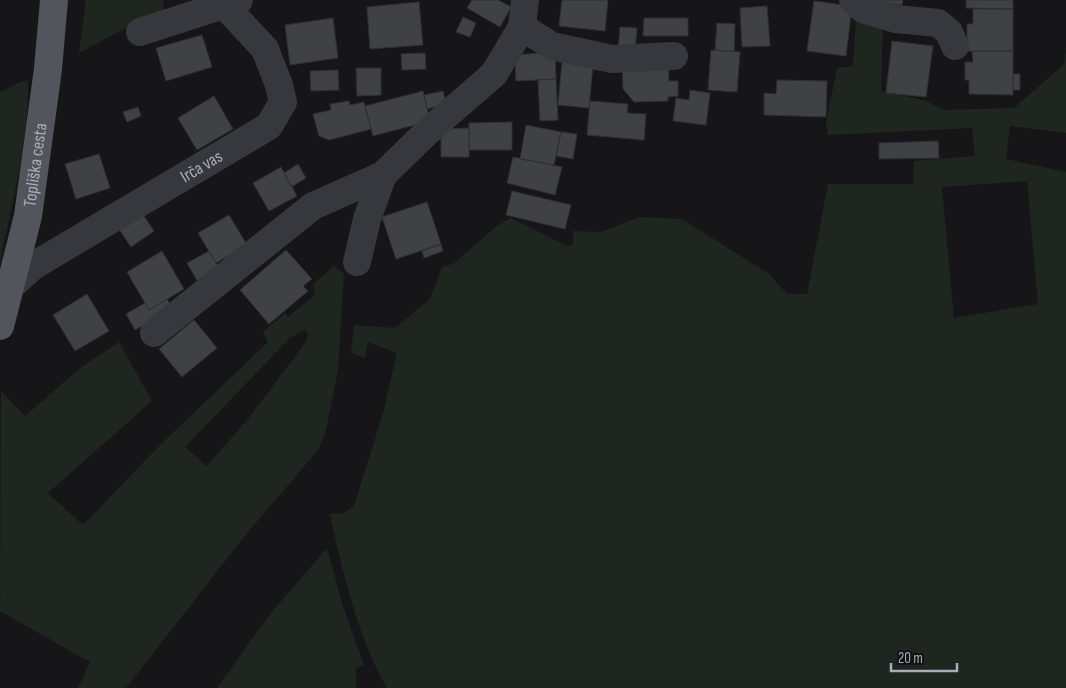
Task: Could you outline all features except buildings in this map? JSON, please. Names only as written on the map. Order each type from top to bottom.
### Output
[{"type":"main road","name":"Topliška cesta","points":[[0,326],[12,285],[28,216],[48,69],[54,0]]},
{"type":"street","points":[[154,333],[313,206],[383,175],[426,133],[494,74],[522,27],[526,0]]},
{"type":"street","points":[[853,0],[863,10],[896,19],[938,24],[949,32],[954,46]]},
{"type":"street","name":"Irča vas","points":[[12,285],[33,266],[269,126],[282,102],[279,85],[265,49],[232,2],[140,32]]},
{"type":"street","points":[[522,27],[552,46],[612,59],[674,56]]},
{"type":"street","points":[[357,262],[367,219],[383,175]]},
{"type":"shaded area","points":[[86,0],[163,0],[164,13],[118,32],[79,53]]},
{"type":"shaded area","points":[[856,18],[883,24],[881,91],[924,100],[944,110],[1014,108],[1064,64],[1066,49],[1066,133],[1010,126],[1006,159],[1066,172],[1066,688],[387,688],[368,649],[352,604],[330,514],[343,513],[354,506],[383,413],[397,353],[368,342],[365,358],[351,353],[354,325],[395,328],[430,299],[442,267],[453,264],[497,226],[511,218],[567,246],[573,244],[573,231],[601,232],[640,217],[682,219],[769,274],[787,294],[807,294],[828,184],[913,184],[914,161],[975,156],[972,128],[828,135],[826,123],[837,68],[853,66]],"holes":[[[1027,181],[1038,304],[954,318],[942,187]]]},
{"type":"shaded area","points":[[28,81],[28,104],[23,150],[0,262],[0,92],[20,82]]},
{"type":"shaded area","points":[[334,266],[344,274],[338,370],[326,430],[319,449],[243,538],[126,688],[78,688],[90,662],[0,611],[1,391],[25,416],[80,368],[119,342],[152,401],[48,493],[83,525],[162,443],[268,342],[263,332],[285,313],[288,317],[315,295],[313,284]],"holes":[[[305,330],[308,335],[305,343],[248,419],[207,466],[185,447],[290,338]]]},
{"type":"shaded area","points":[[327,548],[342,603],[364,666],[356,668],[356,688],[217,688],[270,614]]}]
